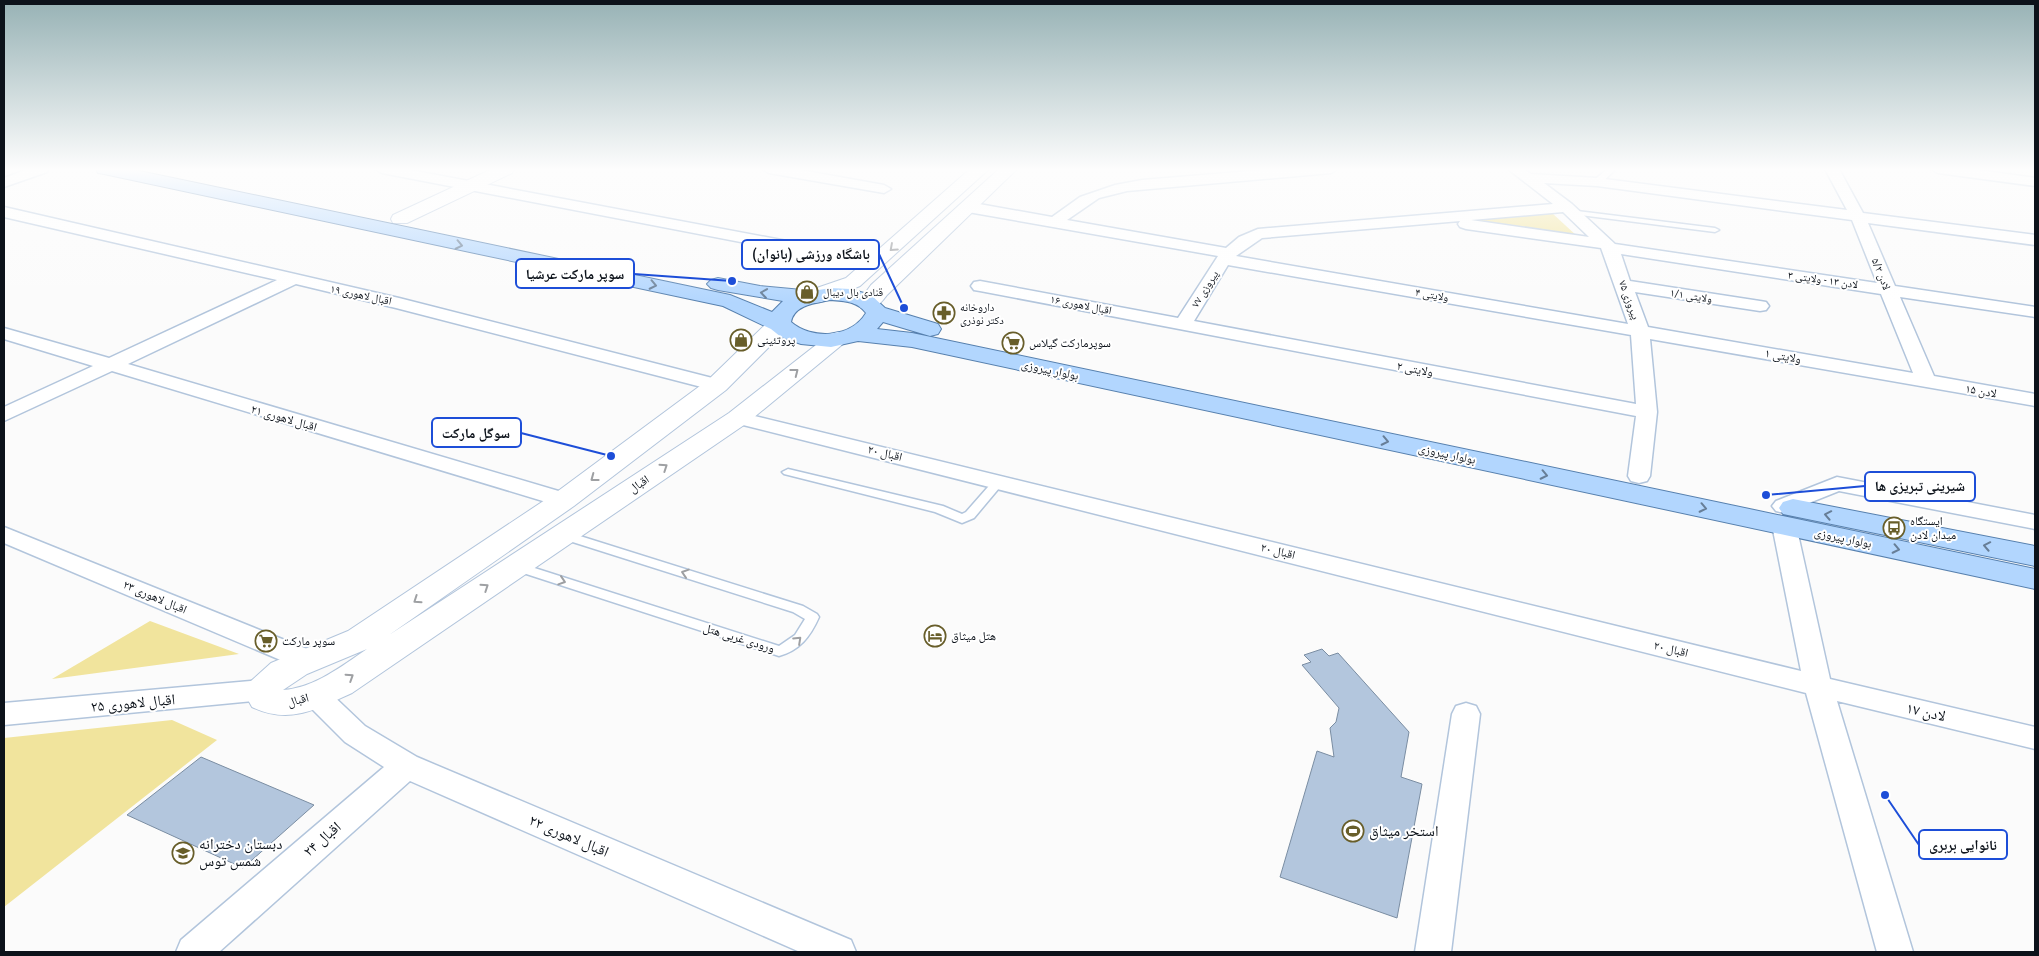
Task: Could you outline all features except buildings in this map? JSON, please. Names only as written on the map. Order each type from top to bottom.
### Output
[{"type":"main road","points":[[316,214],[730,301],[779,324],[779,317],[784,310],[793,303],[812,297]]},
{"type":"main road","points":[[374,214],[760,292],[812,297]]},
{"type":"main road","name":"بولوار پیروزی","points":[[812,297],[846,295],[873,308],[968,338],[1639,476],[1784,516],[2035,579]]},
{"type":"main road","points":[[848,336],[874,322],[873,308]]},
{"type":"main road","name":"بولوار پیروزی","points":[[779,324],[785,332],[798,338],[817,340],[848,336],[912,340],[1784,516],[2035,556]]},
{"type":"street","name":"اقبال لاهوری ۱۹","points":[[11,214],[291,280],[399,303],[717,385]]},
{"type":"street","points":[[400,219],[411,214]]},
{"type":"street","points":[[616,214],[808,250]]},
{"type":"street","points":[[812,297],[853,282],[930,214]]},
{"type":"street","points":[[873,308],[879,290],[961,214]]},
{"type":"street","name":"ولایتی ۴","points":[[1004,214],[1640,331]]},
{"type":"street","points":[[1054,223],[1064,214]]},
{"type":"street","points":[[1226,256],[1243,240],[1258,234],[1425,218],[1495,214]]},
{"type":"street","name":"پیروزی ۷۵","points":[[1574,214],[1608,246],[1640,331],[1648,412],[1639,476]]},
{"type":"street","points":[[1833,214],[2035,240]]},
{"type":"street","name":"لادن ۵/۲","points":[[1856,214],[1926,381]]},
{"type":"street","name":"لادن ۱۳ - ولایتی ۳","points":[[1425,218],[2035,312]]},
{"type":"street","name":"پیروزی ۷۷","points":[[1183,325],[1226,256]]},
{"type":"street","points":[[4,415],[291,280]]},
{"type":"street","name":"ولایتی ۱/۱","points":[[1623,285],[1760,306]]},
{"type":"street","name":"اقبال لاهوری ۱۶","points":[[980,286],[1183,325]]},
{"type":"street","points":[[263,690],[281,673],[307,660],[344,647],[360,639],[564,500],[717,385],[779,324]]},
{"type":"street","name":"ولایتی ۲","points":[[1183,325],[1648,412]]},
{"type":"street","name":"ولایتی ۱","points":[[1640,331],[1926,381]]},
{"type":"street","name":"اقبال لاهوری ۲۱","points":[[4,333],[109,366],[564,500]]},
{"type":"street","name":"اقبال","points":[[263,690],[264,698],[278,704],[291,703],[340,684],[738,418],[848,336]]},
{"type":"street","name":"لادن ۱۵","points":[[1926,381],[2035,400]]},
{"type":"street","name":"اقبال ۲۰","points":[[738,418],[999,481],[1818,686]]},
{"type":"street","points":[[1895,952],[1818,686],[1784,516],[1837,484],[2035,522]]},
{"type":"street","name":"اقبال لاهوری ۲۳","points":[[4,534],[307,660]]},
{"type":"street","name":"لادن ۱۷","points":[[1818,686],[2035,738]]},
{"type":"street","name":"اقبال لاهوری ۲۵","points":[[4,714],[263,690]]},
{"type":"street","name":"اقبال لاهوری ۲۲","points":[[314,695],[355,734],[406,766],[838,952]]},
{"type":"street","points":[[1434,952],[1466,714]]},
{"type":"street","name":"اقبال ۲۴","points":[[194,952],[406,766]]},
{"type":"lane","points":[[1601,214],[1714,230]]},
{"type":"lane","points":[[788,472],[939,509],[962,519],[970,515],[999,481]]},
{"type":"lane","name":"ورودی غربی هتل","points":[[516,566],[779,651],[791,647],[806,634],[812,617],[798,609],[563,535]]},
{"type":"shaded area","points":[[1553,214],[1578,237],[1461,220]]},
{"type":"shaded area","points":[[150,621],[239,654],[52,679]]},
{"type":"shaded area","points":[[172,720],[217,740],[4,907],[4,738]]},
{"type":"place","name":"سوپر مارکت عرشیا","points":[[732,281]]},
{"type":"place","name":"قنادی بال دیبال","points":[[807,292]]},
{"type":"place","name":"باشگاه ورزشی (بانوان)","points":[[904,308]]},
{"type":"place","name":"داروخانه دکتر نوذری","points":[[944,313]]},
{"type":"place","name":"پروتئینی","points":[[741,340]]},
{"type":"place","name":"سوپرمارکت گیلاس","points":[[1013,343]]},
{"type":"place","name":"سوگل مارکت","points":[[611,456]]},
{"type":"place","name":"شیرینی تبریزی ها","points":[[1766,495]]},
{"type":"place","name":"ایستگاه میدان لادن","points":[[1894,528]]},
{"type":"place","name":"هتل میثاق","points":[[935,636]]},
{"type":"place","name":"سوپر مارکت","points":[[266,641]]},
{"type":"place","name":"نانوایی بربری","points":[[1885,795]]},
{"type":"place","name":"استخر میثاق","points":[[1353,831]]},
{"type":"place","name":"دبستان دخترانه شمس توس","points":[[183,853]]}]
